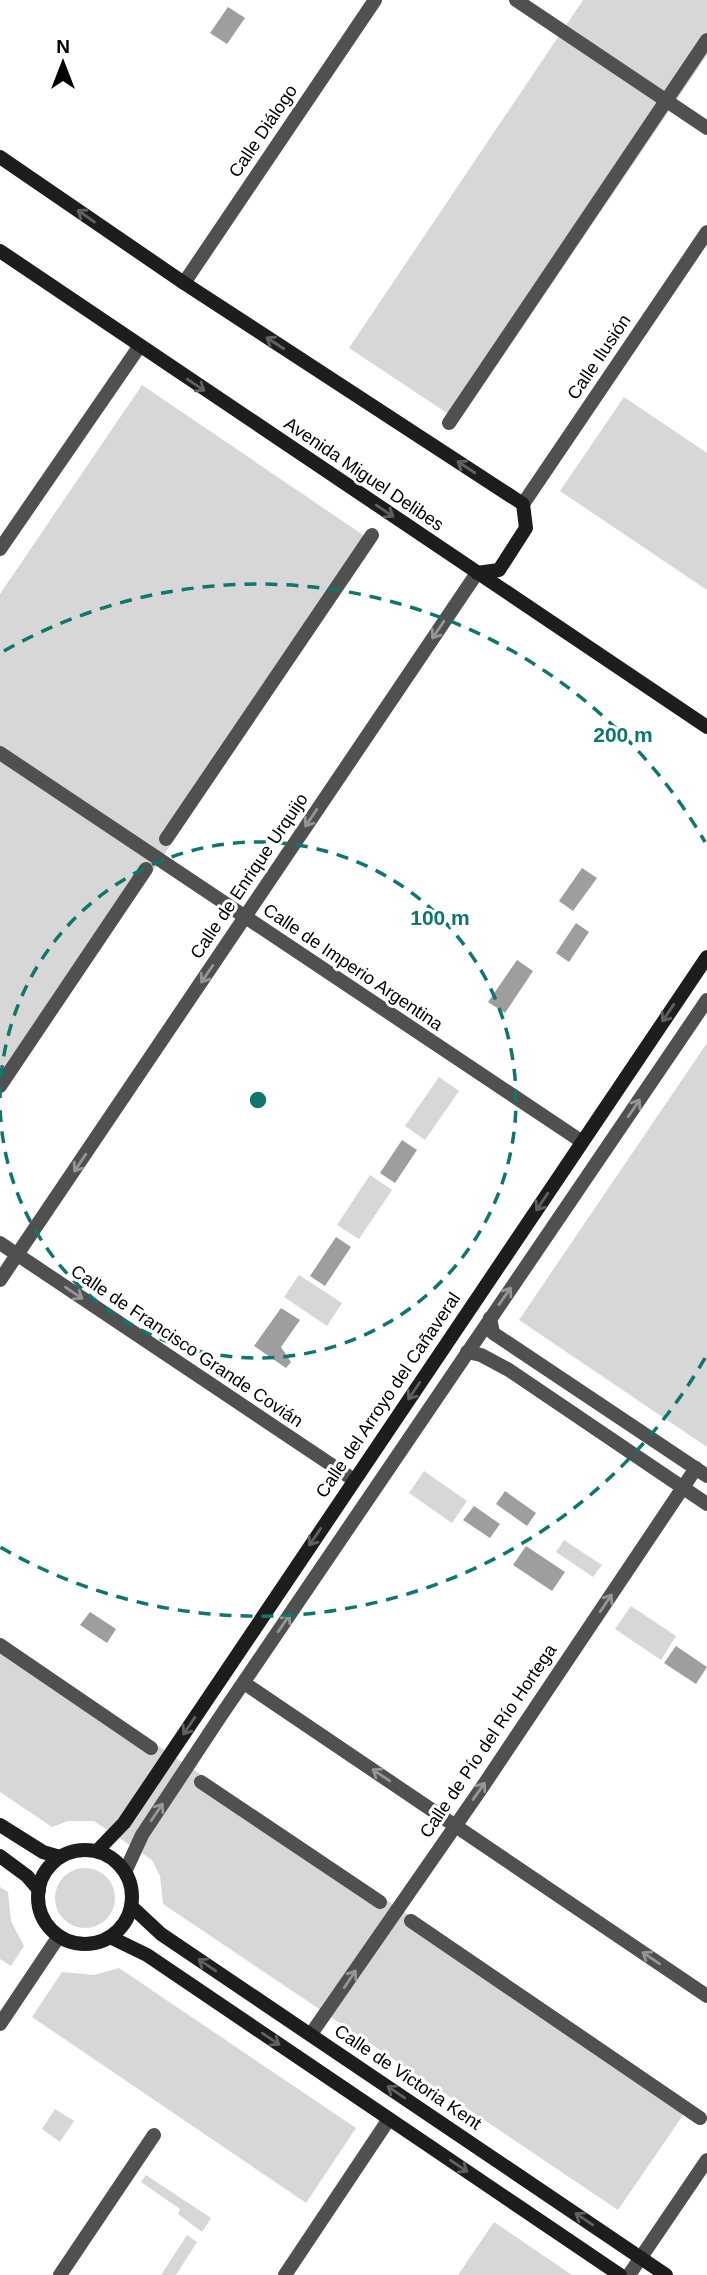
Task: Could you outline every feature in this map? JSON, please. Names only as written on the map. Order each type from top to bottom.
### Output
[{"type":"main road","points":[[0,157],[184,283],[523,505]]},
{"type":"main road","name":"Avenida Miguel Delibes","points":[[0,251],[707,727]]},
{"type":"main road","name":"Calle de Enrique Urquijo","points":[[477,573],[499,569],[526,528],[523,505]]},
{"type":"main road","name":"Calle del Arroyo del Cañaveral","points":[[97,1852],[124,1822],[580,1141],[707,957]]},
{"type":"main road","points":[[0,1825],[43,1852],[60,1857]]},
{"type":"main road","points":[[0,1856],[27,1876],[38,1891],[40,1911],[59,1936],[79,1944],[110,1937],[124,1923],[131,1906],[131,1888],[125,1872],[108,1856],[97,1852],[78,1851],[60,1857],[50,1866],[38,1891]]},
{"type":"main road","name":"Calle de Victoria Kent","points":[[131,1906],[162,1934],[666,2275]]},
{"type":"main road","points":[[110,1937],[147,1955],[620,2275]]},
{"type":"street","name":"Calle Diálogo","points":[[184,283],[375,0]]},
{"type":"street","points":[[516,0],[707,128]]},
{"type":"street","points":[[449,423],[707,40]]},
{"type":"street","name":"Calle Ilusión","points":[[523,505],[707,232]]},
{"type":"street","points":[[0,548],[139,347]]},
{"type":"street","points":[[166,839],[372,535]]},
{"type":"street","name":"Calle de Enrique Urquijo","points":[[0,1280],[477,573]]},
{"type":"street","name":"Calle de Imperio Argentina","points":[[0,752],[580,1141]]},
{"type":"street","points":[[0,1086],[146,869]]},
{"type":"street","points":[[125,1872],[142,1835],[707,1000]]},
{"type":"street","name":"Calle de Francisco Grande Covián","points":[[0,1243],[354,1480]]},
{"type":"street","points":[[490,1318],[493,1333],[701,1472]]},
{"type":"street","points":[[467,1352],[481,1355],[509,1370],[707,1504]]},
{"type":"street","name":"Calle de Pío del Río Hortega","points":[[310,2034],[455,1826],[683,1487],[701,1472]]},
{"type":"street","points":[[0,1645],[151,1748]]},
{"type":"street","points":[[244,1684],[707,1996]]},
{"type":"street","points":[[201,1782],[380,1902]]},
{"type":"street","points":[[411,1921],[700,2118]]},
{"type":"street","points":[[0,2024],[59,1936]]},
{"type":"street","points":[[285,2275],[389,2119]]},
{"type":"street","points":[[60,2275],[154,2135]]},
{"type":"street","points":[[629,2275],[707,2160]]},
{"type":"shaded area","points":[[583,0],[707,0],[707,55],[459,421],[349,348]]},
{"type":"shaded area","points":[[228,7],[245,18],[227,44],[210,33]]},
{"type":"shaded area","points":[[142,385],[375,543],[0,1097],[0,594]]},
{"type":"shaded area","points":[[624,397],[707,453],[707,590],[560,491]]},
{"type":"shaded area","points":[[582,868],[597,878],[573,911],[559,901]]},
{"type":"shaded area","points":[[576,923],[589,932],[569,962],[556,953]]},
{"type":"shaded area","points":[[517,960],[533,971],[505,1013],[488,1002]]},
{"type":"shaded area","points":[[707,1043],[707,1447],[519,1320]]},
{"type":"shaded area","points":[[439,1077],[459,1091],[425,1140],[405,1126]]},
{"type":"shaded area","points":[[402,1140],[417,1150],[395,1183],[380,1173]]},
{"type":"shaded area","points":[[370,1175],[392,1190],[359,1239],[337,1225]]},
{"type":"shaded area","points":[[336,1237],[351,1247],[325,1286],[310,1276]]},
{"type":"shaded area","points":[[299,1275],[342,1303],[327,1326],[284,1297]]},
{"type":"shaded area","points":[[281,1308],[300,1320],[281,1347],[291,1362],[286,1368],[254,1346]]},
{"type":"shaded area","points":[[424,1471],[467,1501],[452,1523],[409,1493]]},
{"type":"shaded area","points":[[505,1491],[536,1513],[527,1526],[496,1504]]},
{"type":"shaded area","points":[[474,1506],[500,1524],[490,1538],[463,1520]]},
{"type":"shaded area","points":[[564,1540],[602,1565],[593,1577],[556,1552]]},
{"type":"shaded area","points":[[526,1546],[565,1572],[552,1591],[513,1565]]},
{"type":"shaded area","points":[[631,1606],[676,1636],[661,1660],[615,1629]]},
{"type":"shaded area","points":[[90,1612],[116,1629],[107,1643],[80,1625]]},
{"type":"shaded area","points":[[0,1639],[690,2105],[618,2210],[163,1904],[160,1876],[152,1860],[94,1821],[68,1821],[52,1827],[0,1792]]},
{"type":"shaded area","points":[[676,1646],[707,1667],[696,1684],[664,1663]]},
{"type":"shaded area","points":[[79,1868],[91,1868],[110,1881],[115,1898],[113,1910],[102,1923],[91,1928],[79,1928],[60,1915],[55,1904],[55,1892],[68,1873]]},
{"type":"shaded area","points":[[0,1887],[8,1892],[11,1921],[24,1946],[11,1966],[0,1959]]},
{"type":"shaded area","points":[[119,1968],[356,2128],[306,2203],[32,2017],[62,1972],[94,1975]]},
{"type":"shaded area","points":[[55,2109],[74,2121],[60,2142],[42,2129]]},
{"type":"shaded area","points":[[146,2175],[211,2218],[202,2232],[178,2214],[180,2209],[141,2182]]},
{"type":"shaded area","points":[[494,2222],[572,2275],[458,2275]]},
{"type":"shaded area","points":[[187,2235],[197,2242],[176,2275],[161,2275]]}]
